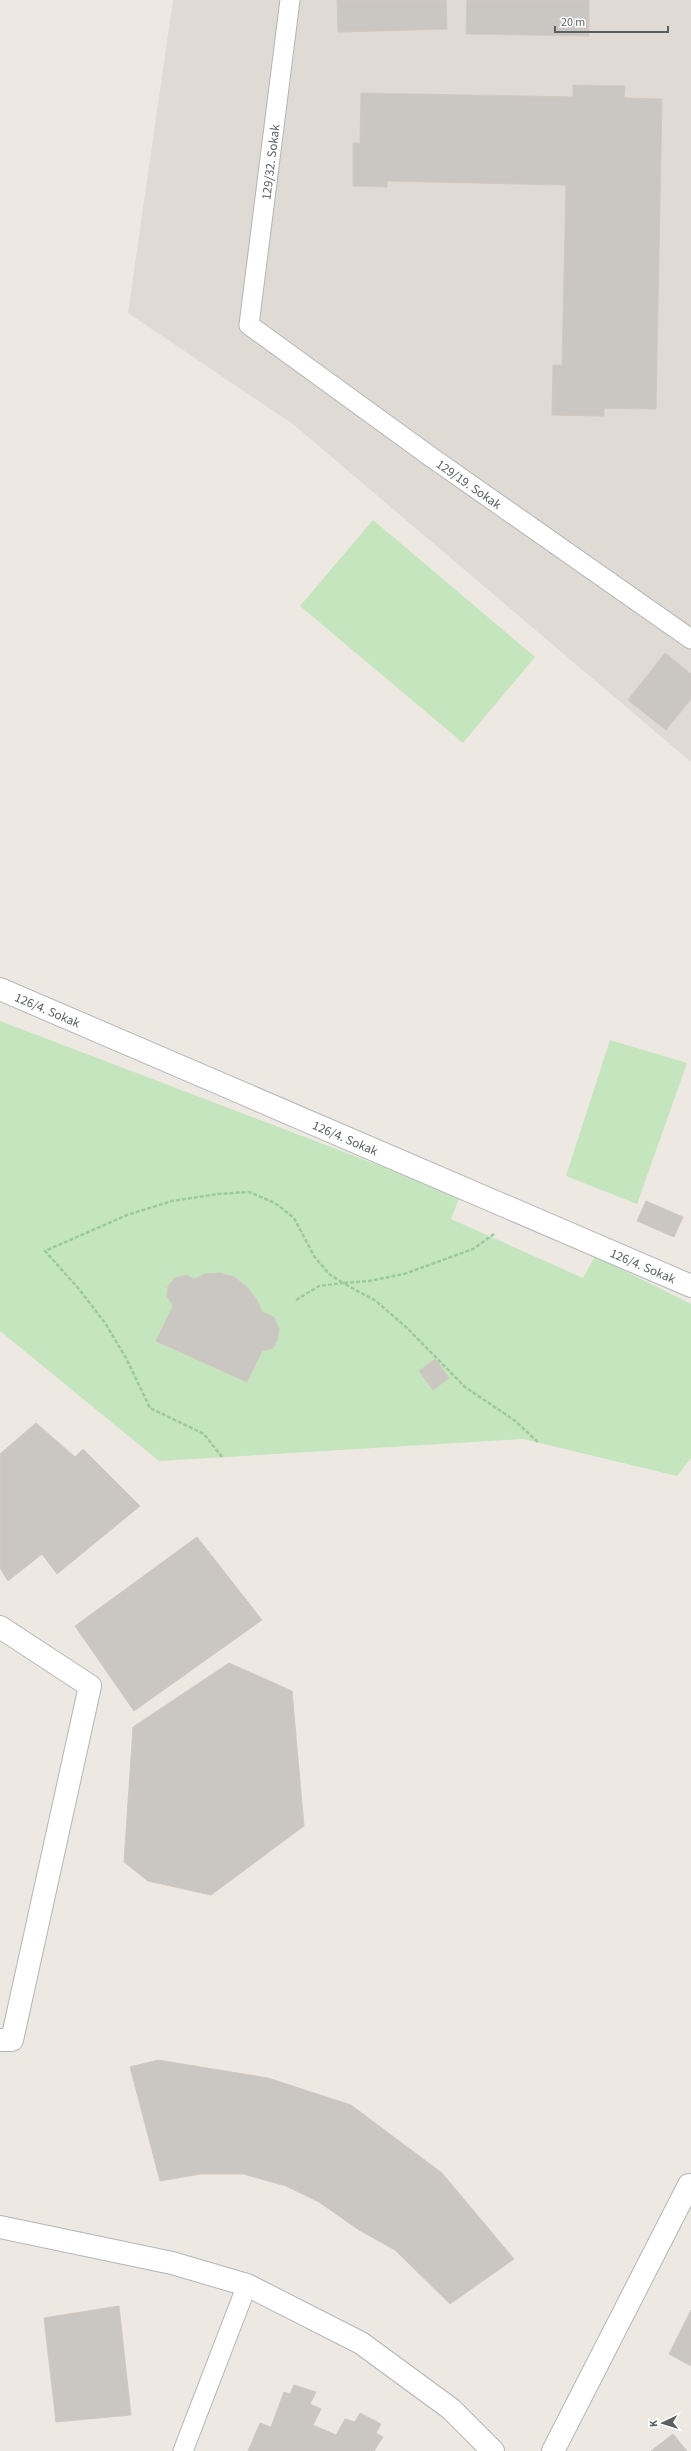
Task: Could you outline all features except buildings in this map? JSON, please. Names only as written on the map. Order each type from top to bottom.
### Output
[{"type":"street","name":"126/4. Sokak","points":[[0,989],[691,1286]]},
{"type":"street","points":[[0,1627],[90,1686],[12,2040],[0,2040]]},
{"type":"street","points":[[553,2451],[689,2185],[691,2186]]},
{"type":"street","points":[[0,2227],[172,2262],[247,2285],[361,2343],[451,2409],[493,2451]]},
{"type":"lane","name":"129/32. Sokak","points":[[249,325],[290,0]]},
{"type":"lane","name":"129/19. Sokak","points":[[249,325],[431,457],[691,639]]},
{"type":"lane","points":[[182,2451],[247,2285]]},
{"type":"path","points":[[222,1457],[204,1434],[150,1408],[126,1358],[105,1323],[79,1289],[45,1251],[127,1216],[172,1201],[249,1192],[275,1203],[294,1218],[314,1256],[329,1274],[376,1301],[407,1328],[466,1387],[514,1420],[538,1442]]},
{"type":"path","points":[[296,1300],[319,1286],[369,1281],[404,1274],[473,1249],[493,1237],[508,1208]]},
{"type":"shaded area","points":[[173,0],[691,0],[691,762],[294,425],[128,313]]},
{"type":"green space","points":[[373,520],[535,657],[463,743],[300,606]]},
{"type":"green space","points":[[0,1021],[460,1196],[451,1219],[583,1278],[595,1256],[691,1304],[691,1458],[677,1476],[523,1439],[159,1461],[0,1331]]},
{"type":"green space","points":[[610,1040],[687,1063],[637,1204],[566,1176]]}]
